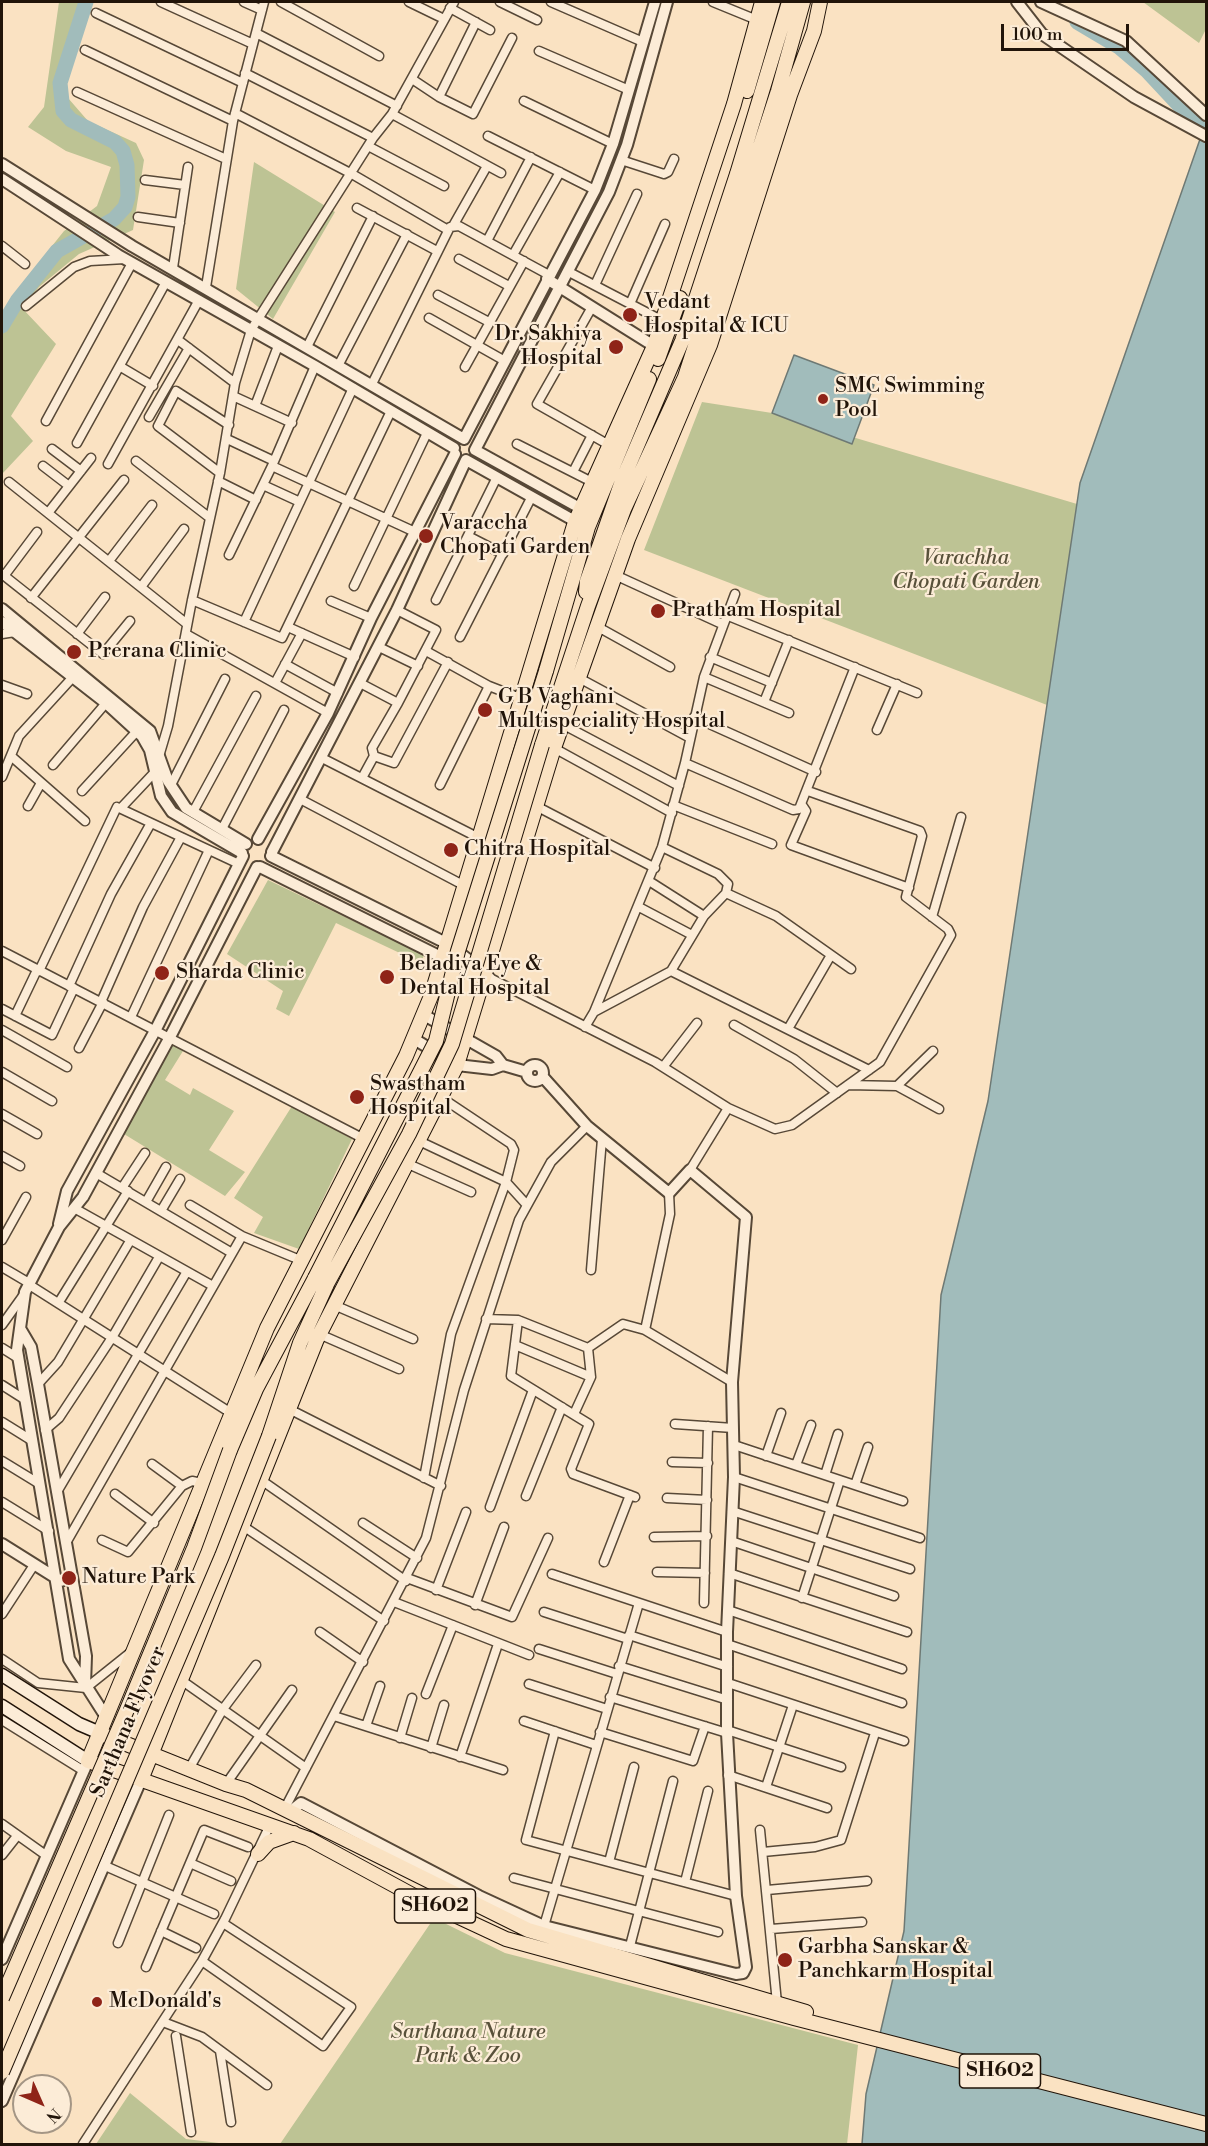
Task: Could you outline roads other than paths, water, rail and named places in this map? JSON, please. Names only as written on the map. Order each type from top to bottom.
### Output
[{"type":"main road","points":[[321,1281],[436,1041],[458,951],[546,671],[570,583],[592,482],[654,346],[663,321],[734,104],[762,2]]},
{"type":"main road","points":[[2,1706],[86,1766],[267,1328],[364,1139],[424,1015],[448,944],[542,628],[584,518],[666,341],[773,2]]},
{"type":"main road","points":[[570,583],[584,570],[603,511],[679,327],[782,2]]},
{"type":"main road","points":[[588,606],[587,581],[622,481],[682,342],[737,174],[789,2]]},
{"type":"main road","points":[[321,1281],[409,1134],[452,1044],[557,722],[588,606],[624,509],[685,376],[778,91],[803,2]]},
{"type":"main road","points":[[557,722],[579,678],[615,576],[710,345],[790,94],[814,31],[820,2]]},
{"type":"main road","points":[[542,628],[557,631]]},
{"type":"main road","points":[[141,1780],[319,1334],[457,1065],[486,977],[536,806],[548,746]]},
{"type":"main road","name":"Sarthana Flyover","points":[[2,1998],[126,1712],[194,1548],[230,1450],[256,1389],[305,1298],[321,1281]]},
{"type":"main road","name":"Sarthana Flyover","points":[[2,2072],[218,1567],[268,1436],[321,1281]]},
{"type":"main road","points":[[267,1328],[305,1298]]},
{"type":"main road","points":[[300,1343],[303,1371]]},
{"type":"main road","points":[[252,1362],[256,1389]]},
{"type":"main road","points":[[286,1385],[303,1371]]},
{"type":"main road","points":[[2,1675],[79,1724],[100,1733]]},
{"type":"main road","name":"SH602","points":[[100,1733],[225,1784],[246,1790],[526,1924],[777,2003],[794,2014],[1206,2114]]},
{"type":"main road","name":"SH602","points":[[86,1766],[179,1791],[294,1833],[416,1897],[506,1939],[1206,2124]]},
{"type":"main road","points":[[253,1851],[269,1842],[294,1833]]},
{"type":"street","points":[[161,2],[253,44]]},
{"type":"street","points":[[206,287],[234,117],[263,6],[244,2]]},
{"type":"street","points":[[281,2],[379,56]]},
{"type":"street","points":[[409,2],[444,19]]},
{"type":"street","points":[[500,2],[537,20]]},
{"type":"street","points":[[551,2],[643,42]]},
{"type":"street","points":[[59,1227],[67,1191],[156,1029],[243,854],[258,839],[328,713],[371,618],[458,441],[464,439],[595,190],[613,144],[655,2]]},
{"type":"street","points":[[2,1325],[5,1313],[28,1287],[59,1227],[96,1173],[171,1037],[259,867],[268,863],[398,610],[466,460],[472,457],[562,287],[609,192],[621,160],[667,2]]},
{"type":"street","points":[[713,2],[758,20]]},
{"type":"street","points":[[1010,2],[1022,21],[1044,43],[1065,58],[1078,59]]},
{"type":"street","points":[[1017,2],[1042,34],[1134,97],[1206,136]]},
{"type":"street","points":[[1041,2],[1126,42],[1206,115]]},
{"type":"street","points":[[1058,2],[1090,17],[1098,27]]},
{"type":"street","points":[[160,753],[168,726],[187,624],[227,439],[235,383],[251,330],[257,317],[371,142],[397,106],[452,5],[490,30]]},
{"type":"street","points":[[96,13],[243,83]]},
{"type":"street","points":[[439,98],[476,22]]},
{"type":"street","points":[[256,33],[397,106]]},
{"type":"street","points":[[412,79],[439,98],[473,114],[512,38]]},
{"type":"street","points":[[85,50],[234,117],[352,174],[450,228],[459,226],[524,261],[654,346]]},
{"type":"street","points":[[539,51],[628,90]]},
{"type":"street","points":[[245,73],[371,142],[444,186]]},
{"type":"street","points":[[77,92],[226,159]]},
{"type":"street","points":[[524,101],[613,144]]},
{"type":"street","points":[[392,114],[501,173]]},
{"type":"street","points":[[488,136],[595,190]]},
{"type":"street","points":[[487,241],[531,157]]},
{"type":"street","points":[[621,160],[664,174],[668,172],[674,159]]},
{"type":"street","points":[[2,164],[132,246],[471,441],[475,450],[584,518]]},
{"type":"street","points":[[372,384],[437,251],[487,166]]},
{"type":"street","points":[[173,268],[188,167]]},
{"type":"street","points":[[513,255],[560,172]]},
{"type":"street","points":[[2,179],[125,259],[315,366],[428,433],[454,451],[459,458],[531,498],[584,518]]},
{"type":"street","points":[[145,180],[185,184]]},
{"type":"street","points":[[595,285],[637,194]]},
{"type":"street","points":[[357,208],[437,251]]},
{"type":"street","points":[[307,347],[373,216]]},
{"type":"street","points":[[138,217],[180,223]]},
{"type":"street","points":[[630,304],[665,224]]},
{"type":"street","points":[[338,366],[407,234]]},
{"type":"street","points":[[2,246],[25,264]]},
{"type":"street","points":[[26,306],[74,267],[90,261],[125,259]]},
{"type":"street","points":[[46,421],[125,259]]},
{"type":"street","points":[[459,259],[509,286]]},
{"type":"street","points":[[465,368],[524,261]]},
{"type":"street","points":[[569,272],[663,321]]},
{"type":"street","points":[[77,443],[166,282]]},
{"type":"street","points":[[438,296],[489,322]]},
{"type":"street","points":[[108,464],[199,300]]},
{"type":"street","points":[[592,307],[537,404],[609,445]]},
{"type":"street","points":[[429,318],[505,361]]},
{"type":"street","points":[[178,340],[235,383]]},
{"type":"street","points":[[255,406],[278,346]]},
{"type":"street","points":[[149,417],[189,348]]},
{"type":"street","points":[[229,555],[292,423],[315,366]]},
{"type":"street","points":[[121,367],[153,386]]},
{"type":"street","points":[[244,621],[353,388]]},
{"type":"street","points":[[229,425],[176,391],[158,427],[219,477],[256,500]]},
{"type":"street","points":[[233,396],[292,423]]},
{"type":"street","points":[[192,600],[280,638],[288,627],[346,500],[391,411]]},
{"type":"street","points":[[354,586],[428,433]]},
{"type":"street","points":[[573,472],[592,435]]},
{"type":"street","points":[[227,439],[308,483],[415,532]]},
{"type":"street","points":[[517,444],[592,482]]},
{"type":"street","points":[[52,449],[81,471]]},
{"type":"street","points":[[48,513],[91,458]]},
{"type":"street","points":[[136,461],[210,518]]},
{"type":"street","points":[[43,466],[69,486]]},
{"type":"street","points":[[436,600],[496,479]]},
{"type":"street","points":[[32,598],[124,480]]},
{"type":"street","points":[[9,482],[187,624]]},
{"type":"street","points":[[263,484],[300,502]]},
{"type":"street","points":[[460,637],[531,498]]},
{"type":"street","points":[[109,561],[152,506]]},
{"type":"street","points":[[141,587],[184,529]]},
{"type":"street","points":[[37,532],[3,575],[104,654],[130,621]]},
{"type":"street","points":[[468,536],[503,554]]},
{"type":"street","points":[[615,576],[722,624]]},
{"type":"street","points":[[585,1027],[594,1012],[663,847],[686,763],[704,677],[735,594]]},
{"type":"street","points":[[77,634],[105,597]]},
{"type":"street","points":[[331,601],[371,618]]},
{"type":"street","points":[[2,609],[140,720],[150,731],[171,785],[186,808],[222,829],[243,854],[248,864],[259,867],[486,977],[663,1067],[728,1108],[775,1129],[792,1125],[869,1070],[883,1057],[950,939],[948,929],[907,898],[922,836],[920,831],[808,791]]},
{"type":"street","points":[[362,778],[374,756],[372,748],[426,651],[435,628],[398,610]]},
{"type":"street","points":[[726,615],[917,693]]},
{"type":"street","points":[[2,622],[73,676],[137,731],[150,750],[153,774],[161,796],[172,812],[243,854]]},
{"type":"street","points":[[288,627],[355,657]]},
{"type":"street","points":[[598,627],[670,667]]},
{"type":"street","points":[[2,634],[15,632]]},
{"type":"street","points":[[274,683],[302,633]]},
{"type":"street","points":[[186,634],[328,713]]},
{"type":"street","points":[[764,702],[789,640]]},
{"type":"street","points":[[379,647],[417,666]]},
{"type":"street","points":[[426,651],[489,686],[520,698]]},
{"type":"street","points":[[710,657],[772,683]]},
{"type":"street","points":[[374,756],[394,763],[448,662]]},
{"type":"street","points":[[285,664],[338,693]]},
{"type":"street","points":[[686,763],[793,810],[799,809],[816,772],[855,667]]},
{"type":"street","points":[[2,777],[19,736],[73,676]]},
{"type":"street","points":[[704,677],[789,713]]},
{"type":"street","points":[[579,678],[690,738]]},
{"type":"street","points":[[171,785],[225,679]]},
{"type":"street","points":[[360,683],[398,703]]},
{"type":"street","points":[[878,730],[897,684]]},
{"type":"street","points":[[2,685],[27,694]]},
{"type":"street","points":[[440,785],[489,686]]},
{"type":"street","points":[[193,812],[256,696]]},
{"type":"street","points":[[53,765],[106,703]]},
{"type":"street","points":[[222,829],[284,710]]},
{"type":"street","points":[[694,717],[816,772]]},
{"type":"street","points":[[557,722],[679,786]]},
{"type":"street","points":[[82,791],[137,731]]},
{"type":"street","points":[[548,746],[673,809],[772,844]]},
{"type":"street","points":[[11,756],[85,821]]},
{"type":"street","points":[[322,758],[479,838]]},
{"type":"street","points":[[121,808],[153,774]]},
{"type":"street","points":[[28,806],[41,783]]},
{"type":"street","points":[[300,799],[465,886]]},
{"type":"street","points":[[802,805],[806,811],[791,845],[909,888]]},
{"type":"street","points":[[536,806],[655,868]]},
{"type":"street","points":[[15,1016],[115,808],[121,808],[209,850],[243,854]]},
{"type":"street","points":[[932,917],[961,817]]},
{"type":"street","points":[[2,1009],[52,1035],[116,884],[151,823]]},
{"type":"street","points":[[79,1048],[102,1002],[143,907],[181,837]]},
{"type":"street","points":[[258,839],[267,843],[272,854],[448,944],[486,977]]},
{"type":"street","points":[[594,1012],[671,971],[704,916],[726,893],[728,884],[718,874],[663,847]]},
{"type":"street","points":[[131,1017],[209,850]]},
{"type":"street","points":[[649,882],[704,916]]},
{"type":"street","points":[[726,893],[776,916],[851,969]]},
{"type":"street","points":[[639,907],[692,935]]},
{"type":"street","points":[[2,951],[364,1139]]},
{"type":"street","points":[[788,1029],[831,955]]},
{"type":"street","points":[[671,971],[869,1070]]},
{"type":"street","points":[[424,1015],[496,1056],[504,1065],[527,1072],[534,1066],[540,1066],[543,1070],[543,1077],[587,1126],[669,1193]]},
{"type":"street","points":[[663,1067],[697,1023]]},
{"type":"street","points":[[734,1024],[794,1059],[837,1093]]},
{"type":"street","points":[[2,1030],[67,1067]]},
{"type":"street","points":[[414,1039],[457,1065],[492,1069],[504,1065]]},
{"type":"street","points":[[897,1086],[933,1051]]},
{"type":"street","points":[[2,1072],[52,1101]]},
{"type":"street","points":[[848,1085],[897,1086],[939,1109]]},
{"type":"street","points":[[424,1478],[451,1334],[507,1182],[513,1146],[442,1098]]},
{"type":"street","points":[[645,1330],[670,1214],[669,1193],[690,1170],[728,1108]]},
{"type":"street","points":[[2,1114],[37,1134]]},
{"type":"street","points":[[288,1810],[306,1768],[407,1580],[426,1538],[486,1318],[526,1204],[551,1162],[587,1126]]},
{"type":"street","points":[[591,1270],[602,1139]]},
{"type":"street","points":[[417,1140],[507,1182],[526,1204]]},
{"type":"street","points":[[59,1302],[106,1227],[145,1153]]},
{"type":"street","points":[[2,1155],[20,1166]]},
{"type":"street","points":[[406,1163],[471,1192]]},
{"type":"street","points":[[146,1202],[166,1167]]},
{"type":"street","points":[[526,1924],[544,1926],[736,1974],[743,1973],[746,1967],[736,1896],[728,1775],[727,1632],[734,1478],[732,1382],[746,1217],[690,1170]]},
{"type":"street","points":[[96,1173],[232,1253]]},
{"type":"street","points":[[161,1211],[180,1179]]},
{"type":"street","points":[[2,1240],[26,1197]]},
{"type":"street","points":[[190,1205],[242,1236],[300,1260]]},
{"type":"street","points":[[74,1208],[186,1273],[213,1286]]},
{"type":"street","points":[[65,1544],[242,1236]]},
{"type":"street","points":[[38,1384],[58,1362],[130,1241]]},
{"type":"street","points":[[45,1430],[57,1420],[113,1336],[159,1257]]},
{"type":"street","points":[[2,1267],[28,1287],[84,1317],[231,1413]]},
{"type":"street","points":[[55,1488],[186,1273]]},
{"type":"street","points":[[28,1287],[17,1342],[18,1358],[69,1659],[106,1717]]},
{"type":"street","points":[[334,1305],[413,1339]]},
{"type":"street","points":[[486,1318],[518,1320],[588,1348]]},
{"type":"street","points":[[518,1320],[512,1376],[574,1414],[589,1426],[571,1469],[573,1474],[633,1496],[604,1562]]},
{"type":"street","points":[[588,1348],[621,1324],[645,1330],[732,1382]]},
{"type":"street","points":[[21,1330],[31,1347],[38,1384],[86,1656],[86,1687]]},
{"type":"street","points":[[319,1334],[399,1369]]},
{"type":"street","points":[[514,1345],[591,1377]]},
{"type":"street","points":[[2,1348],[18,1358]]},
{"type":"street","points":[[574,1414],[591,1377],[588,1348]]},
{"type":"street","points":[[2,1384],[24,1399]]},
{"type":"street","points":[[490,1507],[533,1390]]},
{"type":"street","points":[[526,1496],[562,1407]]},
{"type":"street","points":[[289,1408],[441,1486]]},
{"type":"street","points":[[766,1456],[781,1413]]},
{"type":"street","points":[[2,1422],[31,1440]]},
{"type":"street","points":[[675,1424],[733,1428]]},
{"type":"street","points":[[796,1466],[811,1425]]},
{"type":"street","points":[[704,1604],[708,1426]]},
{"type":"street","points":[[825,1475],[838,1434]]},
{"type":"street","points":[[734,1445],[903,1501]]},
{"type":"street","points":[[855,1485],[868,1447]]},
{"type":"street","points":[[2,1461],[38,1485],[55,1488]]},
{"type":"street","points":[[672,1462],[708,1463]]},
{"type":"street","points":[[152,1464],[182,1486]]},
{"type":"street","points":[[734,1478],[920,1538]]},
{"type":"street","points":[[261,1480],[407,1580],[512,1617],[548,1538]]},
{"type":"street","points":[[802,1598],[840,1480]]},
{"type":"street","points":[[102,1540],[127,1553],[154,1523],[182,1486],[192,1481],[202,1483]]},
{"type":"street","points":[[115,1494],[154,1523]]},
{"type":"street","points":[[667,1498],[707,1500]]},
{"type":"street","points":[[2,1502],[48,1531]]},
{"type":"street","points":[[732,1511],[910,1569]]},
{"type":"street","points":[[436,1590],[466,1512]]},
{"type":"street","points":[[363,1523],[417,1558]]},
{"type":"street","points":[[243,1526],[384,1621]]},
{"type":"street","points":[[475,1605],[504,1527]]},
{"type":"street","points":[[654,1537],[707,1536]]},
{"type":"street","points":[[731,1541],[894,1596]]},
{"type":"street","points":[[2,1544],[57,1580],[72,1584]]},
{"type":"street","points":[[2,1614],[34,1565]]},
{"type":"street","points":[[657,1572],[705,1574]]},
{"type":"street","points":[[729,1573],[908,1632]]},
{"type":"street","points":[[552,1574],[727,1632]]},
{"type":"street","points":[[394,1602],[529,1655]]},
{"type":"street","points":[[544,1926],[639,1603]]},
{"type":"street","points":[[728,1610],[902,1669]]},
{"type":"street","points":[[544,1612],[728,1667]]},
{"type":"street","points":[[426,1694],[453,1625]]},
{"type":"street","points":[[320,1632],[363,1662]]},
{"type":"street","points":[[460,1757],[498,1644]]},
{"type":"street","points":[[727,1644],[902,1702]]},
{"type":"street","points":[[2,1659],[38,1683],[86,1687],[134,1649]]},
{"type":"street","points":[[539,1649],[728,1700]]},
{"type":"street","points":[[189,1769],[223,1709],[256,1665]]},
{"type":"street","points":[[181,1680],[306,1768]]},
{"type":"street","points":[[728,1683],[904,1741]]},
{"type":"street","points":[[529,1684],[607,1709]]},
{"type":"street","points":[[366,1726],[380,1686]]},
{"type":"street","points":[[225,1784],[292,1690]]},
{"type":"street","points":[[610,1697],[841,1767]]},
{"type":"street","points":[[400,1738],[412,1698]]},
{"type":"street","points":[[431,1748],[444,1705]]},
{"type":"street","points":[[765,1787],[793,1706]]},
{"type":"street","points":[[334,1716],[503,1770]]},
{"type":"street","points":[[2,1720],[86,1766],[2,1959]]},
{"type":"street","points":[[524,1720],[596,1745]]},
{"type":"street","points":[[600,1732],[693,1761],[705,1726]]},
{"type":"street","points":[[555,1731],[525,1838],[736,1896]]},
{"type":"street","points":[[763,1852],[815,1846],[841,1840],[874,1733]]},
{"type":"street","points":[[609,1862],[634,1767]]},
{"type":"street","points":[[728,1775],[827,1808]]},
{"type":"street","points":[[2,2102],[102,1865],[141,1780]]},
{"type":"street","points":[[630,1947],[672,1781]]},
{"type":"street","points":[[685,1882],[708,1791]]},
{"type":"street","points":[[117,1943],[169,1815]]},
{"type":"street","points":[[2,1824],[47,1856]]},
{"type":"street","points":[[83,2145],[202,1960],[223,1923],[253,1851],[270,1825]]},
{"type":"street","points":[[146,1967],[204,1830],[253,1851]]},
{"type":"street","points":[[760,1830],[777,2003]]},
{"type":"street","points":[[2,1855],[17,1836]]},
{"type":"street","points":[[189,1863],[231,1881]]},
{"type":"street","points":[[102,1865],[214,1914]]},
{"type":"street","points":[[514,1878],[718,1932]]},
{"type":"street","points":[[767,1890],[867,1881]]},
{"type":"street","points":[[771,1929],[861,1922]]},
{"type":"street","points":[[202,1960],[323,2046],[351,2007],[223,1923]]},
{"type":"street","points":[[161,1931],[196,1948]]},
{"type":"street","points":[[163,2022],[195,2033],[267,2085]]},
{"type":"street","points":[[177,2026],[176,2036],[191,2132]]},
{"type":"street","points":[[176,2036],[195,2033]]},
{"type":"street","points":[[220,2052],[231,2122]]},
{"type":"water","points":[[1206,122],[1206,2144],[862,2144],[866,2094],[904,1931],[941,1295],[988,1101],[1080,483]]},
{"type":"water","name":"SMC Swimming Pool","points":[[794,355],[874,385],[852,444],[772,413]]},
{"type":"waterway","points":[[2,326],[17,301],[57,251],[114,219],[125,207],[128,197],[127,165],[123,151],[115,142],[71,120],[63,111],[60,83],[86,2]]},
{"type":"waterway","points":[[1077,22],[1119,47],[1146,70],[1202,130]]},
{"type":"place","name":"Vedant Hospital & ICU","points":[[630,315]]},
{"type":"place","name":"Dr. Sakhiya Hospital","points":[[616,347]]},
{"type":"place","name":"SMC Swimming Pool","points":[[823,399]]},
{"type":"place","name":"Varaccha Chopati Garden","points":[[426,536]]},
{"type":"place","name":"Pratham Hospital","points":[[658,611]]},
{"type":"place","name":"Prerana Clinic","points":[[74,652]]},
{"type":"place","name":"G B Vaghani Multispeciality Hospital","points":[[485,710]]},
{"type":"place","name":"Chitra Hospital","points":[[451,850]]},
{"type":"place","name":"Sharda Clinic","points":[[162,973]]},
{"type":"place","name":"Beladiya Eye & Dental Hospital","points":[[387,977]]},
{"type":"place","name":"Swastham Hospital","points":[[357,1097]]},
{"type":"place","name":"Nature Park","points":[[69,1578]]},
{"type":"place","name":"Garbha Sanskar & Panchkarm Hospital","points":[[785,1960]]},
{"type":"place","name":"McDonald's","points":[[97,2002]]},
{"type":"park label","name":"Varachha Chopati Garden","points":[[966,571]]},
{"type":"park label","name":"Sarthana Nature Park & Zoo","points":[[468,2045]]}]
